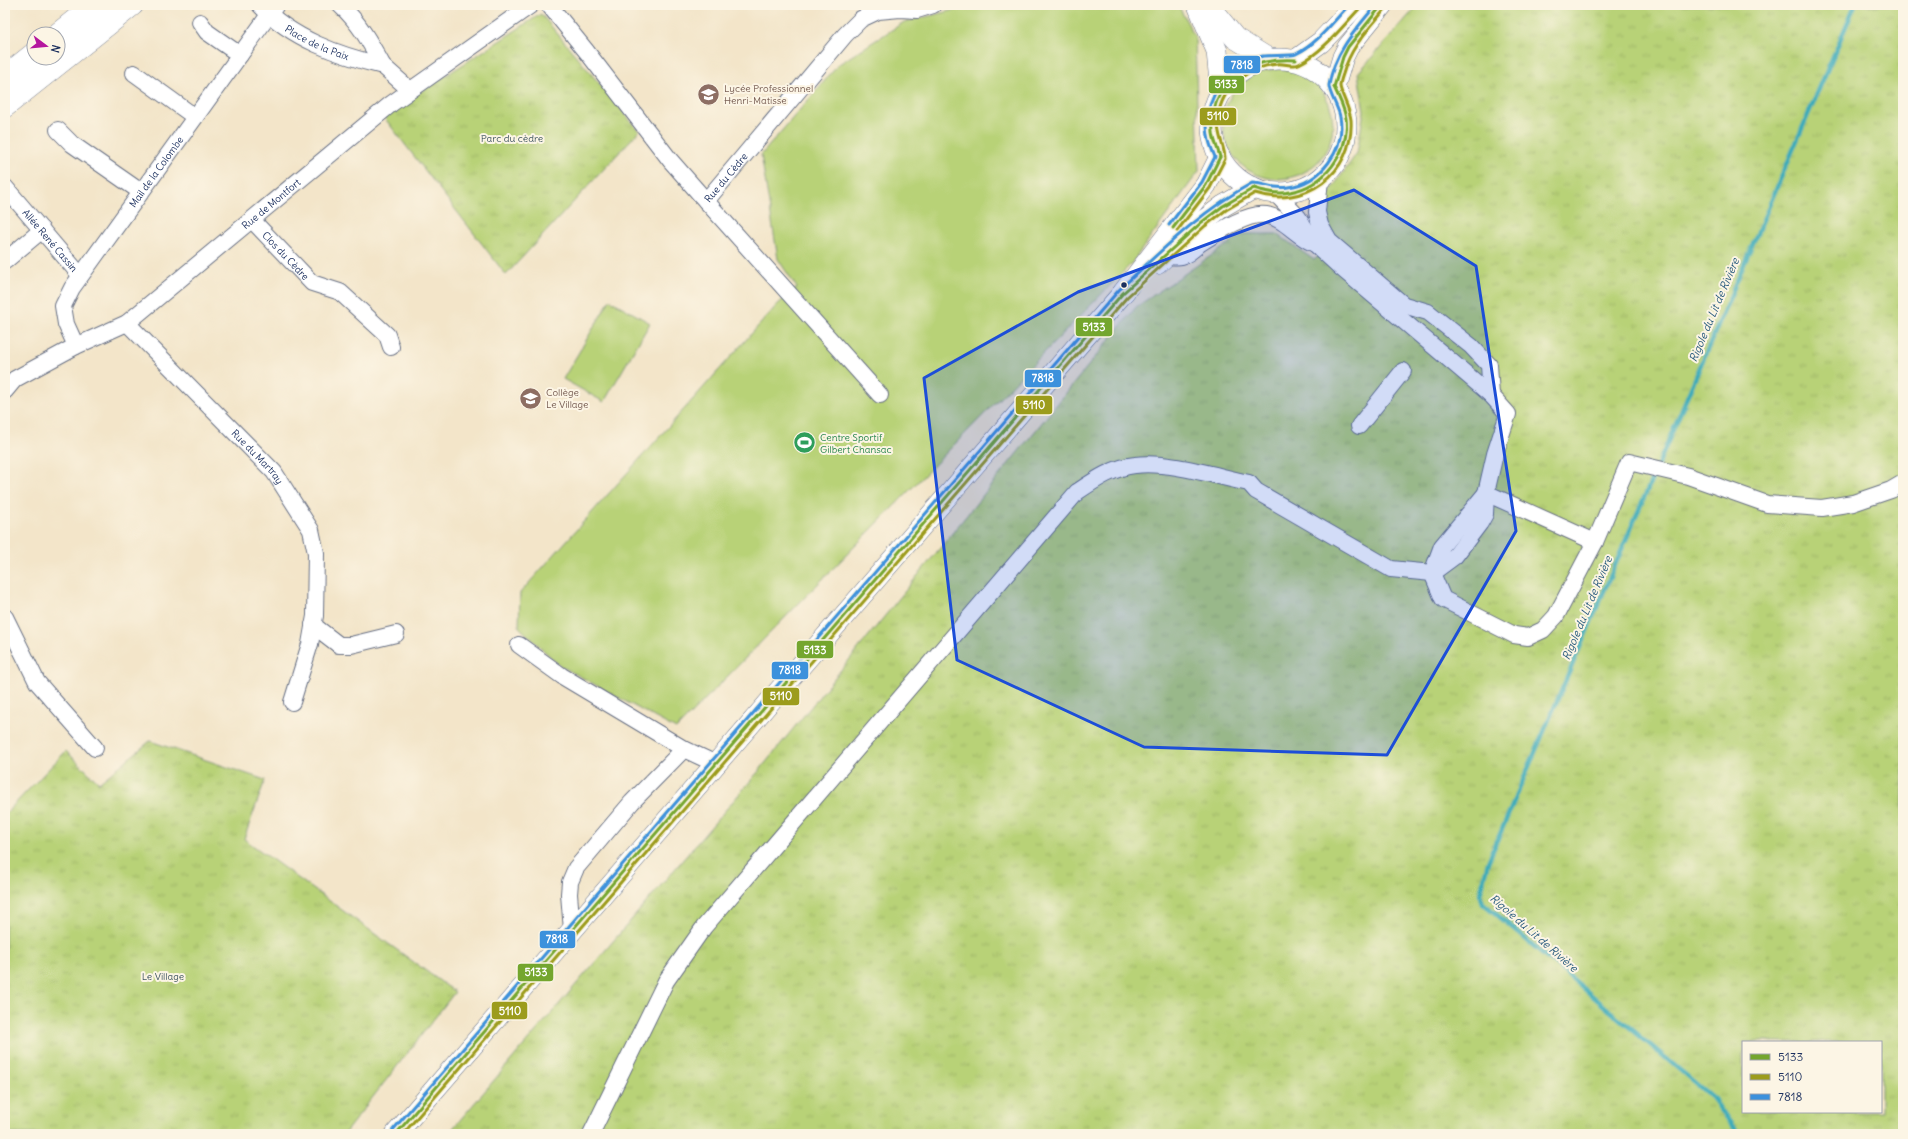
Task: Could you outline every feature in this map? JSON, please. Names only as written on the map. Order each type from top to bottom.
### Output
[{"type":"main road","points":[[66,27],[93,5]]},
{"type":"main road","points":[[5,107],[133,5]]},
{"type":"main road","points":[[1198,5],[1217,51],[1221,93]]},
{"type":"main road","points":[[1208,5],[1235,38],[1269,59]]},
{"type":"main road","points":[[1296,60],[1321,42],[1356,5]]},
{"type":"main road","points":[[1334,87],[1343,57],[1348,47],[1382,5]]},
{"type":"main road","points":[[1282,58],[1296,60],[1310,66],[1324,75],[1334,87],[1343,103],[1346,122],[1345,141],[1338,158],[1320,179],[1306,187],[1291,192],[1275,193],[1254,188],[1240,180],[1228,169],[1220,157],[1213,134],[1213,113],[1221,93],[1232,78],[1247,66],[1269,59],[1282,58]]},
{"type":"main road","points":[[5,76],[26,59]]},
{"type":"main road","points":[[396,1134],[1123,293],[1206,185],[1220,157]]},
{"type":"main road","points":[[1123,293],[1166,256],[1202,222],[1223,206],[1254,188]]},
{"type":"street","points":[[66,43],[113,5]]},
{"type":"street","name":"Place de la Paix","points":[[340,5],[349,13],[368,40],[382,66],[410,90]]},
{"type":"street","name":"Rue de Montfort","points":[[8,381],[76,346],[127,323],[410,90],[531,5]]},
{"type":"street","name":"Rue du Cèdre","points":[[549,5],[670,160],[706,201],[845,35],[861,18],[878,11],[900,9],[917,10],[933,5]]},
{"type":"street","name":"Place de la Paix","points":[[268,8],[313,43],[351,58],[382,66]]},
{"type":"street","name":"Mail de la Colombe","points":[[76,346],[66,324],[63,306],[80,276],[240,55],[268,8]]},
{"type":"street","points":[[200,22],[207,32],[240,55]]},
{"type":"street","points":[[5,91],[36,66]]},
{"type":"street","points":[[134,73],[195,117]]},
{"type":"street","points":[[58,130],[72,144],[141,192]]},
{"type":"street","points":[[1320,179],[1317,212],[1320,225],[1329,241],[1404,305],[1428,312],[1471,346],[1489,365],[1491,396]]},
{"type":"street","name":"Allée René Cassin","points":[[5,187],[80,276]]},
{"type":"street","points":[[1275,193],[1298,217],[1314,243],[1341,268],[1491,396],[1508,414],[1495,454],[1486,493],[1442,546],[1432,573],[1443,599],[1514,635],[1528,637],[1543,630],[1556,616],[1595,542],[1629,462],[1688,476],[1767,504],[1822,508],[1853,503],[1891,490],[1903,483]]},
{"type":"street","points":[[706,201],[880,396]]},
{"type":"street","points":[[1166,256],[1182,256],[1236,223],[1248,217],[1257,215],[1272,217],[1303,239],[1314,243]]},
{"type":"street","name":"Clos du Cèdre","points":[[252,220],[312,283],[340,292],[387,335],[391,347]]},
{"type":"street","points":[[5,261],[42,230]]},
{"type":"street","name":"Rue du Martray","points":[[127,323],[274,472],[311,530],[316,553],[313,625],[310,644],[292,702]]},
{"type":"street","points":[[1359,426],[1403,371]]},
{"type":"street","points":[[591,1134],[666,981],[704,927],[1077,492],[1102,475],[1134,465],[1159,464],[1249,484],[1256,490],[1391,569],[1432,573]]},
{"type":"street","points":[[1486,493],[1595,542]]},
{"type":"street","points":[[5,617],[36,682],[95,748]]},
{"type":"street","points":[[313,625],[339,645],[351,645],[396,634]]},
{"type":"street","points":[[519,645],[562,676],[684,749],[716,764]]},
{"type":"street","points":[[572,930],[569,894],[570,882],[576,868],[632,802],[684,749]]},
{"type":"highlighted area","points":[[1354,190],[1476,266],[1516,531],[1387,755],[1144,747],[957,660],[924,378],[1078,292]]},
{"type":"green space","name":"Centre Sportif Gilbert Chansac","points":[[962,5],[1178,5],[1195,37],[1199,171],[1131,264],[676,729],[559,665],[519,627],[520,593],[778,304],[797,288],[778,259],[761,155],[839,64],[904,22],[958,9]]},
{"type":"green space","points":[[1418,5],[1903,5],[1903,1134],[448,1134],[758,772],[1136,307],[1243,234],[1277,234],[1314,260],[1336,242],[1321,204],[1357,153],[1364,111],[1358,73]]},
{"type":"green space","name":"Parc du cèdre","points":[[541,14],[639,131],[506,275],[383,116]]},
{"type":"green space","points":[[1278,69],[1289,70],[1299,74],[1317,85],[1328,103],[1332,113],[1332,135],[1328,145],[1317,163],[1299,174],[1289,178],[1278,179],[1267,178],[1257,174],[1239,163],[1228,145],[1224,135],[1223,124],[1224,113],[1228,103],[1239,85],[1257,74],[1267,70]]},
{"type":"green space","points":[[610,300],[650,323],[604,402],[563,379]]},
{"type":"green space","name":"Le Village","points":[[150,741],[265,780],[244,839],[455,992],[344,1134],[5,1134],[5,814],[66,751],[99,783]]},
{"type":"waterway","name":"Rigole du Lit de Rivière","points":[[1658,465],[1855,5]]},
{"type":"waterway","name":"Rigole du Lit de Rivière","points":[[1655,472],[1488,862],[1480,894],[1483,903],[1714,1099],[1738,1134]]},
{"type":"transit line","name":"7818","points":[[1169,225],[1202,182],[1215,157],[1208,139],[1207,123],[1209,109],[1213,97],[1228,75],[1250,60],[1263,56],[1294,55],[1304,50],[1311,45],[1349,5]]},
{"type":"transit line","name":"7818","points":[[392,1131],[1119,290],[1199,218],[1252,183],[1283,188],[1300,184],[1321,172],[1335,152],[1341,129],[1339,113],[1329,88],[1332,73],[1346,42],[1376,5]]},
{"type":"transit line","name":"5133","points":[[1334,87],[1343,57],[1348,47],[1382,5]]},
{"type":"transit line","name":"5110","points":[[1177,231],[1210,188],[1225,159],[1224,149],[1218,129],[1218,117],[1220,106],[1231,87],[1238,80],[1256,69],[1277,64],[1299,64],[1324,46],[1360,8]]},
{"type":"transit line","name":"5110","points":[[403,1134],[1127,297],[1205,226],[1226,210],[1255,193],[1273,197],[1291,196],[1308,191],[1322,183],[1335,171],[1344,156],[1350,139],[1351,120],[1340,89],[1346,64],[1355,47],[1386,8]]},
{"type":"transit line","name":"5133","points":[[1220,157],[1214,139],[1213,115],[1218,99],[1225,86],[1235,76],[1248,68],[1262,63],[1278,60],[1296,60]]},
{"type":"transit line","name":"5133","points":[[1254,188],[1276,193],[1302,189],[1314,183],[1332,166],[1344,143],[1346,131],[1345,114],[1334,87]]},
{"type":"transit line","name":"5133","points":[[1173,228],[1206,185],[1220,157]]},
{"type":"transit line","name":"5133","points":[[396,1134],[1123,293],[1202,222],[1223,206],[1254,188]]},
{"type":"place","name":"Lycée Professionnel Henri-Matisse","points":[[708,94]]},
{"type":"place","name":"Collège Le Village","points":[[531,398]]},
{"type":"place","name":"Centre Sportif Gilbert Chansac","points":[[805,443]]}]
